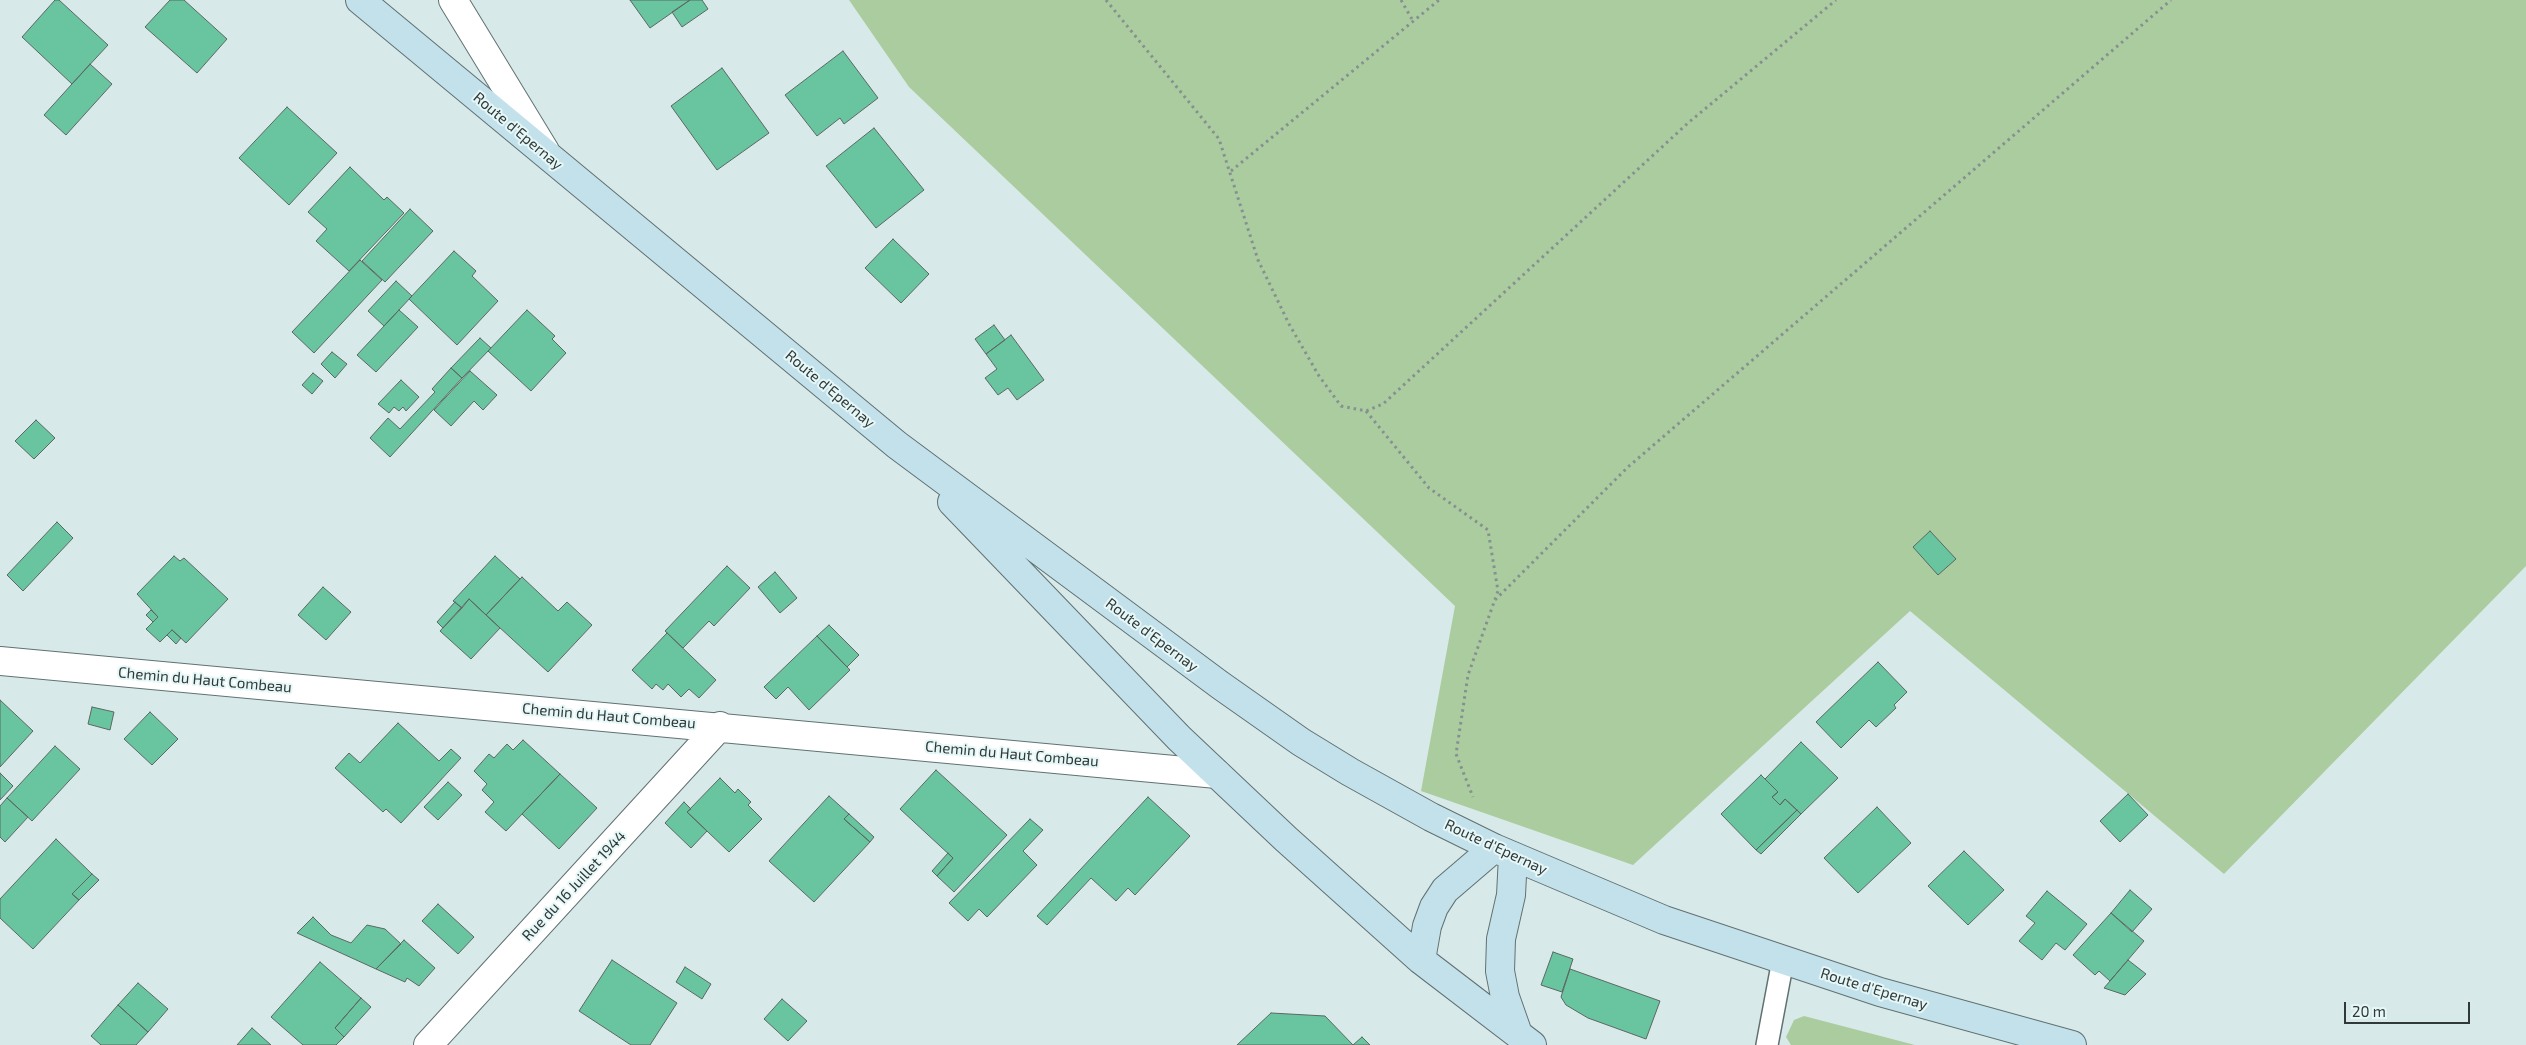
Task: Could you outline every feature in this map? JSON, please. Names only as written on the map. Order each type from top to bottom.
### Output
[{"type":"main road","name":"Route d'Epernay","points":[[360,0],[897,446],[1220,685],[1301,742],[1431,817],[1504,852],[1664,920],[1917,1003],[2072,1045]]},
{"type":"main road","points":[[897,446],[1179,738],[1217,774],[1421,960],[1525,1039]]},
{"type":"main road","points":[[1421,960],[1427,926],[1445,890],[1504,852],[1511,895],[1501,939],[1500,971],[1505,997],[1525,1039]]},
{"type":"street","points":[[453,0],[547,154]]},
{"type":"street","name":"Chemin du Haut Combeau","points":[[0,661],[720,726],[1217,774]]},
{"type":"street","name":"Rue du 16 Juillet 1944","points":[[428,1045],[720,726]]},
{"type":"lane","points":[[1767,1045],[1783,960]]},
{"type":"path","points":[[1106,0],[1219,139],[1231,171],[1258,260],[1289,324],[1319,376],[1341,406],[1366,411],[1383,404],[1688,123],[1836,0]]},
{"type":"path","points":[[1401,0],[1413,21]]},
{"type":"path","points":[[1231,171],[1439,0]]},
{"type":"path","points":[[1495,600],[1628,467],[2170,0]]},
{"type":"path","points":[[1366,411],[1429,488],[1488,530],[1498,592],[1468,675],[1456,754],[1504,852]]},
{"type":"green space","points":[[849,0],[2526,0],[2526,566],[2224,874],[1910,611],[1633,865],[1421,791],[1455,606],[909,87]]},
{"type":"green space","points":[[1804,1016],[1915,1045],[1791,1045],[1786,1037],[1794,1020]]},
{"type":"building","points":[[55,0],[59,0],[108,45],[72,84],[22,37]]},
{"type":"building","points":[[170,0],[184,0],[227,39],[197,73],[145,27]]},
{"type":"building","points":[[630,0],[690,0],[650,28]]},
{"type":"building","points":[[690,0],[702,0],[708,9],[682,27],[672,12]]},
{"type":"building","points":[[843,51],[878,98],[844,124],[840,118],[817,136],[785,95]]},
{"type":"building","points":[[90,64],[112,84],[66,135],[44,115]]},
{"type":"building","points":[[722,68],[769,133],[717,170],[671,106]]},
{"type":"building","points":[[287,107],[337,153],[289,205],[239,158]]},
{"type":"building","points":[[874,128],[924,190],[876,228],[826,166]]},
{"type":"building","points":[[350,167],[384,200],[387,197],[404,213],[349,271],[316,241],[327,229],[308,212]]},
{"type":"building","points":[[410,209],[433,231],[385,282],[362,261]]},
{"type":"building","points":[[893,239],[929,274],[901,303],[865,268]]},
{"type":"building","points":[[454,251],[476,271],[472,276],[498,301],[457,345],[409,299]]},
{"type":"building","points":[[360,260],[382,280],[314,353],[292,332]]},
{"type":"building","points":[[396,281],[412,296],[384,326],[368,311]]},
{"type":"building","points":[[399,310],[418,327],[376,372],[357,355]]},
{"type":"building","points":[[527,310],[555,336],[552,339],[566,353],[531,391],[488,351]]},
{"type":"building","points":[[994,325],[1005,340],[986,354],[975,339]]},
{"type":"building","points":[[1011,335],[1044,380],[1017,400],[1008,388],[998,395],[985,378],[997,369],[986,354]]},
{"type":"building","points":[[480,338],[491,348],[462,378],[451,368]]},
{"type":"building","points":[[332,352],[347,364],[335,378],[321,364]]},
{"type":"building","points":[[451,368],[462,378],[390,457],[370,438],[388,418],[400,429],[435,392],[432,389]]},
{"type":"building","points":[[470,371],[497,395],[483,410],[474,401],[451,426],[434,410]]},
{"type":"building","points":[[313,373],[323,381],[312,394],[302,385]]},
{"type":"building","points":[[401,380],[419,397],[406,411],[403,407],[399,411],[394,407],[389,413],[378,404]]},
{"type":"building","points":[[36,420],[55,438],[34,459],[15,441]]},
{"type":"building","points":[[57,522],[73,538],[23,591],[7,575]]},
{"type":"building","points":[[1930,531],[1956,559],[1938,575],[1913,547]]},
{"type":"building","points":[[174,556],[180,561],[184,558],[228,599],[186,643],[172,630],[160,642],[146,629],[158,617],[137,594]]},
{"type":"building","points":[[495,556],[520,579],[486,615],[469,599],[462,608],[453,601]]},
{"type":"building","points":[[727,566],[750,588],[714,626],[709,621],[683,648],[665,631]]},
{"type":"building","points":[[775,572],[797,598],[780,613],[758,587]]},
{"type":"building","points":[[522,577],[558,611],[567,602],[592,625],[548,672],[486,615]]},
{"type":"building","points":[[323,587],[351,612],[326,640],[298,615]]},
{"type":"building","points":[[469,599],[500,628],[471,659],[440,631]]},
{"type":"building","points":[[455,602],[462,608],[443,628],[437,622]]},
{"type":"building","points":[[151,610],[158,617],[153,622],[146,615]]},
{"type":"building","points":[[829,625],[859,655],[847,667],[817,636]]},
{"type":"building","points":[[172,630],[181,638],[176,644],[167,635]]},
{"type":"building","points":[[667,633],[716,680],[699,698],[689,689],[681,697],[668,684],[663,690],[656,684],[652,689],[632,670]]},
{"type":"building","points":[[817,636],[850,670],[809,710],[788,687],[776,699],[764,687]]},
{"type":"building","points":[[1878,662],[1907,692],[1894,705],[1896,708],[1876,727],[1869,720],[1841,748],[1816,722]]},
{"type":"building","points":[[0,700],[33,731],[0,767]]},
{"type":"building","points":[[92,707],[114,712],[110,730],[88,724]]},
{"type":"building","points":[[150,712],[178,739],[152,765],[124,739]]},
{"type":"building","points":[[398,723],[439,761],[451,749],[461,758],[401,823],[386,809],[383,812],[335,768],[349,753],[360,763]]},
{"type":"building","points":[[523,740],[560,774],[506,831],[485,812],[494,802],[482,790],[487,784],[474,771],[489,754],[494,758],[507,744],[513,750]]},
{"type":"building","points":[[1801,742],[1838,778],[1801,814],[1785,799],[1780,805],[1772,797],[1778,792],[1765,779]]},
{"type":"building","points":[[55,746],[80,769],[32,821],[7,798]]},
{"type":"building","points":[[936,770],[1007,835],[954,892],[937,876],[953,858],[900,809]]},
{"type":"building","points":[[0,773],[13,786],[0,800]]},
{"type":"building","points":[[560,774],[597,808],[559,849],[522,814]]},
{"type":"building","points":[[1761,775],[1778,792],[1772,797],[1780,805],[1785,799],[1797,810],[1756,850],[1721,814]]},
{"type":"building","points":[[720,778],[735,793],[738,789],[751,802],[748,805],[762,819],[729,852],[687,812]]},
{"type":"building","points":[[448,782],[462,795],[438,820],[424,807]]},
{"type":"building","points":[[2128,794],[2148,815],[2120,842],[2100,821]]},
{"type":"building","points":[[829,796],[849,814],[844,819],[870,842],[814,902],[769,861]]},
{"type":"building","points":[[1148,797],[1190,836],[1135,895],[1128,888],[1116,901],[1091,878],[1047,925],[1037,916]]},
{"type":"building","points":[[7,798],[28,817],[5,842],[0,837],[0,806]]},
{"type":"building","points":[[684,802],[691,809],[687,812],[707,831],[691,848],[665,823]]},
{"type":"building","points":[[1877,807],[1911,843],[1858,893],[1824,858]]},
{"type":"building","points":[[1797,810],[1801,814],[1761,854],[1756,850]]},
{"type":"building","points":[[849,814],[874,837],[870,842],[844,819]]},
{"type":"building","points":[[1030,819],[1043,830],[1023,851],[1037,865],[987,917],[979,909],[968,921],[949,903]]},
{"type":"building","points":[[56,839],[92,874],[72,894],[79,900],[33,949],[0,918],[0,899]]},
{"type":"building","points":[[1964,851],[2004,890],[1968,925],[1928,886]]},
{"type":"building","points":[[948,853],[953,858],[937,876],[932,871]]},
{"type":"building","points":[[92,874],[99,880],[79,900],[72,894]]},
{"type":"building","points":[[2130,890],[2152,909],[2132,932],[2111,913]]},
{"type":"building","points":[[2047,891],[2087,924],[2065,950],[2056,943],[2042,960],[2019,941],[2035,923],[2026,916]]},
{"type":"building","points":[[438,904],[474,937],[458,954],[422,921]]},
{"type":"building","points":[[2111,913],[2144,941],[2110,981],[2099,971],[2095,975],[2073,955]]},
{"type":"building","points":[[313,917],[331,935],[351,943],[367,925],[385,929],[401,944],[376,969],[297,933]]},
{"type":"building","points":[[404,940],[435,968],[419,986],[407,978],[405,982],[376,969]]},
{"type":"building","points":[[1553,952],[1573,959],[1562,992],[1541,985]]},
{"type":"building","points":[[612,960],[677,1003],[650,1045],[631,1045],[579,1011]]},
{"type":"building","points":[[2128,960],[2146,974],[2125,995],[2104,988]]},
{"type":"building","points":[[320,962],[361,998],[335,1028],[344,1037],[336,1045],[303,1045],[271,1017]]},
{"type":"building","points":[[685,967],[711,984],[702,999],[676,982]]},
{"type":"building","points":[[1570,969],[1660,1001],[1646,1039],[1588,1018],[1566,1005],[1561,997]]},
{"type":"building","points":[[138,983],[168,1009],[148,1032],[118,1005]]},
{"type":"building","points":[[361,998],[371,1007],[344,1037],[335,1028]]},
{"type":"building","points":[[782,999],[807,1021],[788,1041],[764,1019]]},
{"type":"building","points":[[118,1005],[148,1032],[136,1045],[101,1045],[91,1036]]},
{"type":"building","points":[[1271,1013],[1325,1016],[1353,1045],[1237,1045]]},
{"type":"building","points":[[252,1028],[271,1045],[237,1045]]},
{"type":"building","points":[[1362,1037],[1370,1045],[1353,1045]]}]
